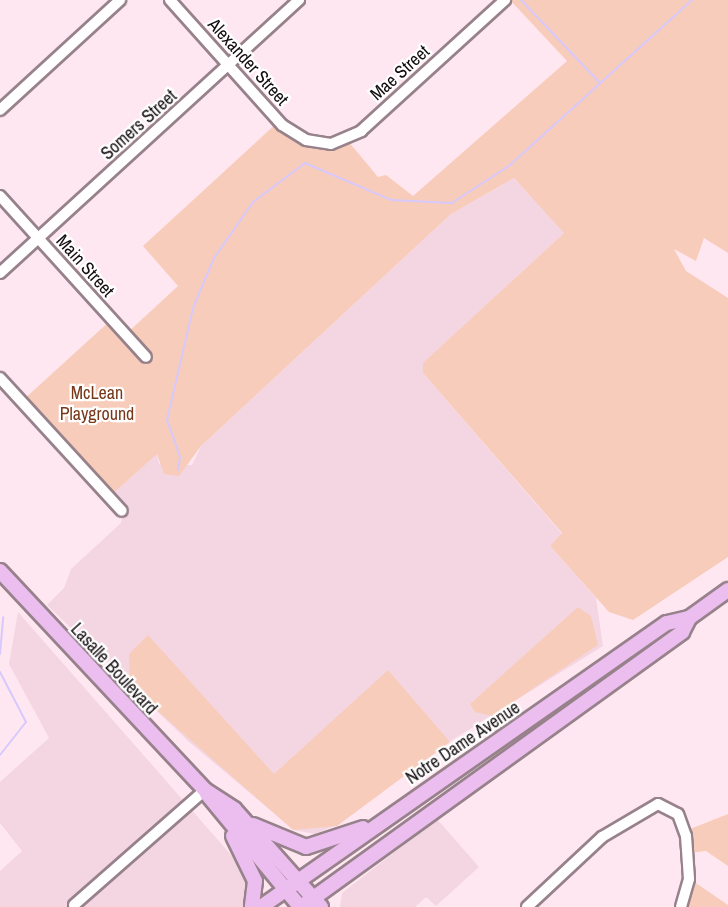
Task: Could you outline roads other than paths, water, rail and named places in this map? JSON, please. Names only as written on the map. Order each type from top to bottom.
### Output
[{"type":"main road","name":"Lasalle Boulevard","points":[[0,570],[205,790],[243,819],[317,903]]},
{"type":"main road","name":"Notre Dame Avenue","points":[[261,907],[668,622],[688,618],[728,590]]},
{"type":"main road","name":"Notre Dame Avenue","points":[[300,907],[317,903],[682,632],[688,618]]},
{"type":"main road","name":"Lasalle Boulevard","points":[[205,790],[228,826],[300,907]]},
{"type":"main road","points":[[243,819],[306,847],[325,845],[392,814]]},
{"type":"main road","points":[[228,826],[255,881],[252,907]]},
{"type":"street","points":[[0,110],[120,0]]},
{"type":"street","name":"Alexander Street","points":[[170,0],[282,125],[306,140]]},
{"type":"street","name":"Somers Street","points":[[0,273],[299,0]]},
{"type":"street","name":"Mae Street","points":[[306,140],[331,144],[352,138],[505,0]]},
{"type":"street","name":"Main Street","points":[[0,196],[146,357]]},
{"type":"street","points":[[0,378],[122,511]]},
{"type":"street","points":[[74,905],[205,790]]},
{"type":"street","points":[[527,907],[614,827],[648,806],[668,805],[678,814],[688,847],[689,879],[681,907]]},
{"type":"waterway","points":[[521,0],[600,83]]},
{"type":"waterway","points":[[178,470],[180,457],[167,420],[193,308],[214,258],[253,202],[305,163],[391,200],[452,203],[510,165],[692,0]]},
{"type":"waterway","points":[[0,654],[3,617]]},
{"type":"waterway","points":[[0,672],[26,722],[0,755]]},
{"type":"park label","name":"McLean Playground","points":[[97,404]]}]
